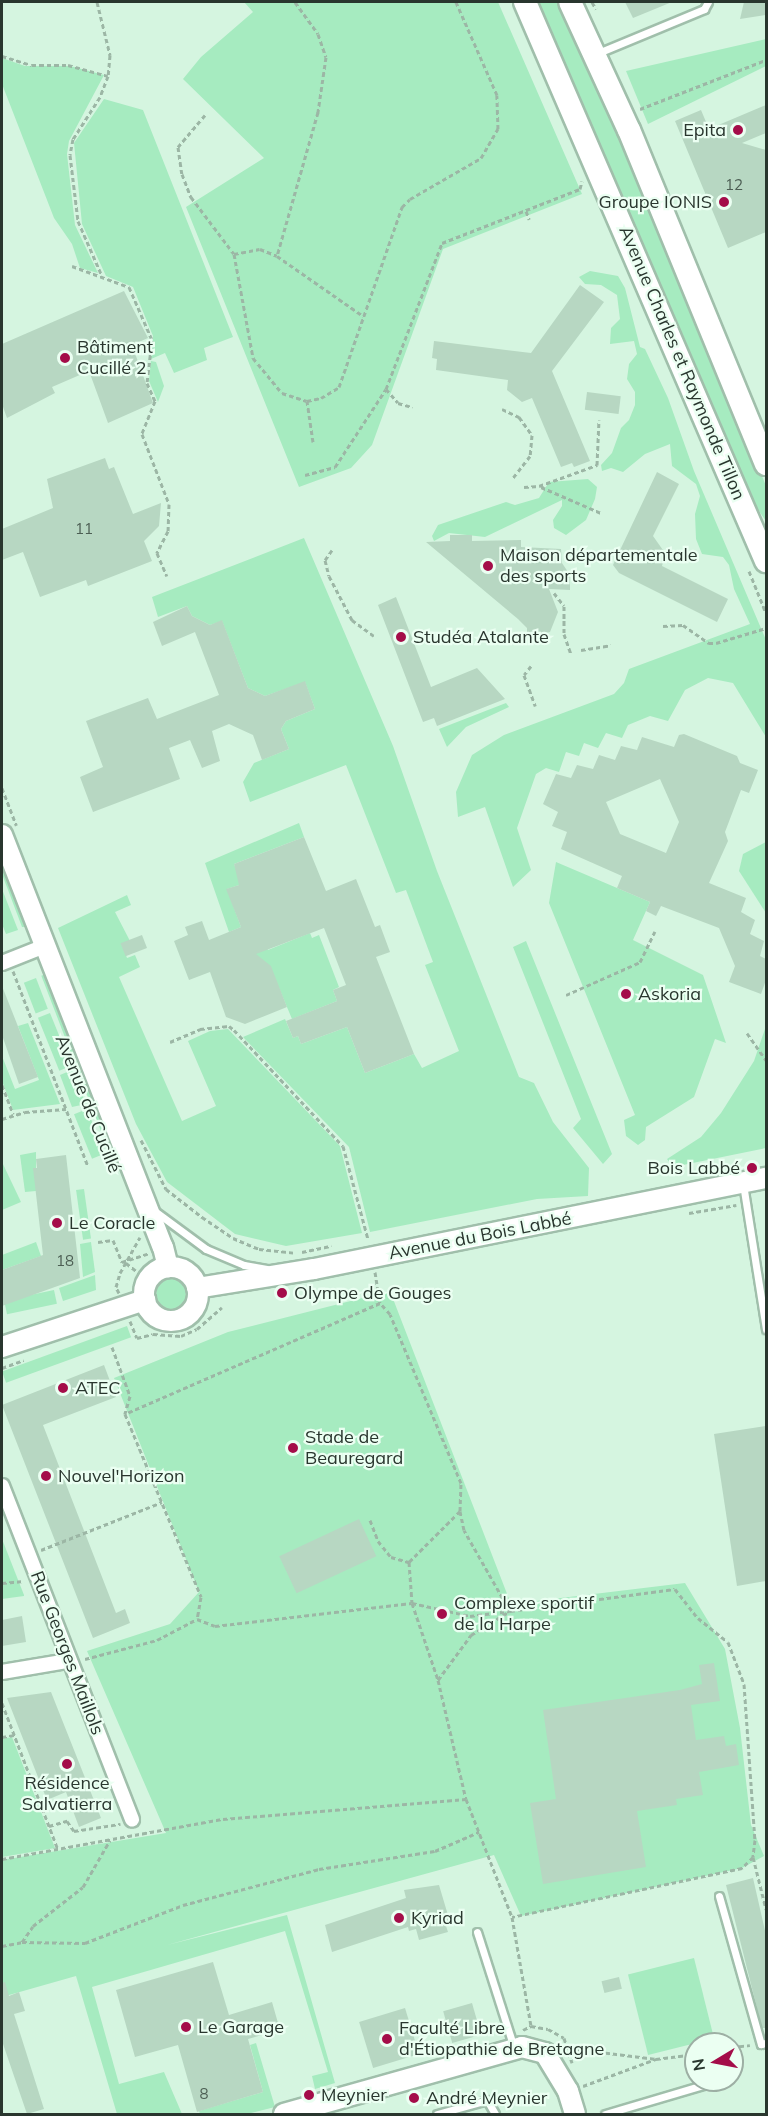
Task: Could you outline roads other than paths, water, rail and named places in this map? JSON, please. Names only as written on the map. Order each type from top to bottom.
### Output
[{"type":"main road","name":"Avenue Charles et Raymonde Tillon","points":[[525,2],[766,561]]},
{"type":"main road","points":[[570,2],[629,130],[766,464]]},
{"type":"street","name":"Avenue de Cucillé","points":[[10,832],[45,946],[145,1201],[168,1267]]},
{"type":"street","points":[[5,962],[45,946]]},
{"type":"street","name":"Avenue du Bois Labbé","points":[[197,1288],[293,1273],[759,1179]]},
{"type":"street","points":[[2,1347],[128,1314],[145,1300],[148,1280],[168,1267],[189,1274],[197,1288],[192,1312],[177,1321],[160,1319],[145,1300]]},
{"type":"street","name":"Rue Georges Maillols","points":[[2,1486],[68,1661],[132,1820]]},
{"type":"street","points":[[2,1671],[68,1661]]},
{"type":"street","points":[[284,2115],[514,2048],[545,2053],[568,2091],[575,2115]]},
{"type":"lane","points":[[593,55],[704,9],[708,2]]},
{"type":"lane","points":[[759,1179],[766,1329]]},
{"type":"lane","points":[[145,1201],[206,1249],[244,1264],[293,1273]]},
{"type":"lane","points":[[718,1896],[764,2043]]},
{"type":"lane","points":[[477,1932],[514,2048]]},
{"type":"lane","points":[[605,2115],[684,2091]]},
{"type":"lane","points":[[437,2115],[487,2100],[495,2115]]},
{"type":"place","name":"Epita","points":[[738,130]]},
{"type":"place","name":"Groupe IONIS","points":[[724,202]]},
{"type":"place","name":"Bâtiment Cucillé 2","points":[[65,358]]},
{"type":"place","name":"Maison départementale des sports","points":[[488,566]]},
{"type":"place","name":"Studéa Atalante","points":[[401,637]]},
{"type":"place","name":"Askoria","points":[[626,994]]},
{"type":"place","name":"Bois Labbé","points":[[752,1168]]},
{"type":"place","name":"Le Coracle","points":[[57,1223]]},
{"type":"place","name":"Olympe de Gouges","points":[[282,1293]]},
{"type":"place","name":"ATEC","points":[[63,1388]]},
{"type":"place","name":"Stade de Beauregard","points":[[293,1448]]},
{"type":"place","name":"Nouvel'Horizon","points":[[46,1476]]},
{"type":"place","name":"Complexe sportif de la Harpe","points":[[442,1614]]},
{"type":"place","name":"Résidence Salvatierra","points":[[67,1764]]},
{"type":"place","name":"Kyriad","points":[[399,1918]]},
{"type":"place","name":"Le Garage","points":[[186,2027]]},
{"type":"place","name":"Faculté Libre d'Étiopathie de Bretagne","points":[[387,2039]]},
{"type":"place","name":"Meynier","points":[[309,2095]]},
{"type":"place","name":"André Meynier","points":[[414,2098]]}]
